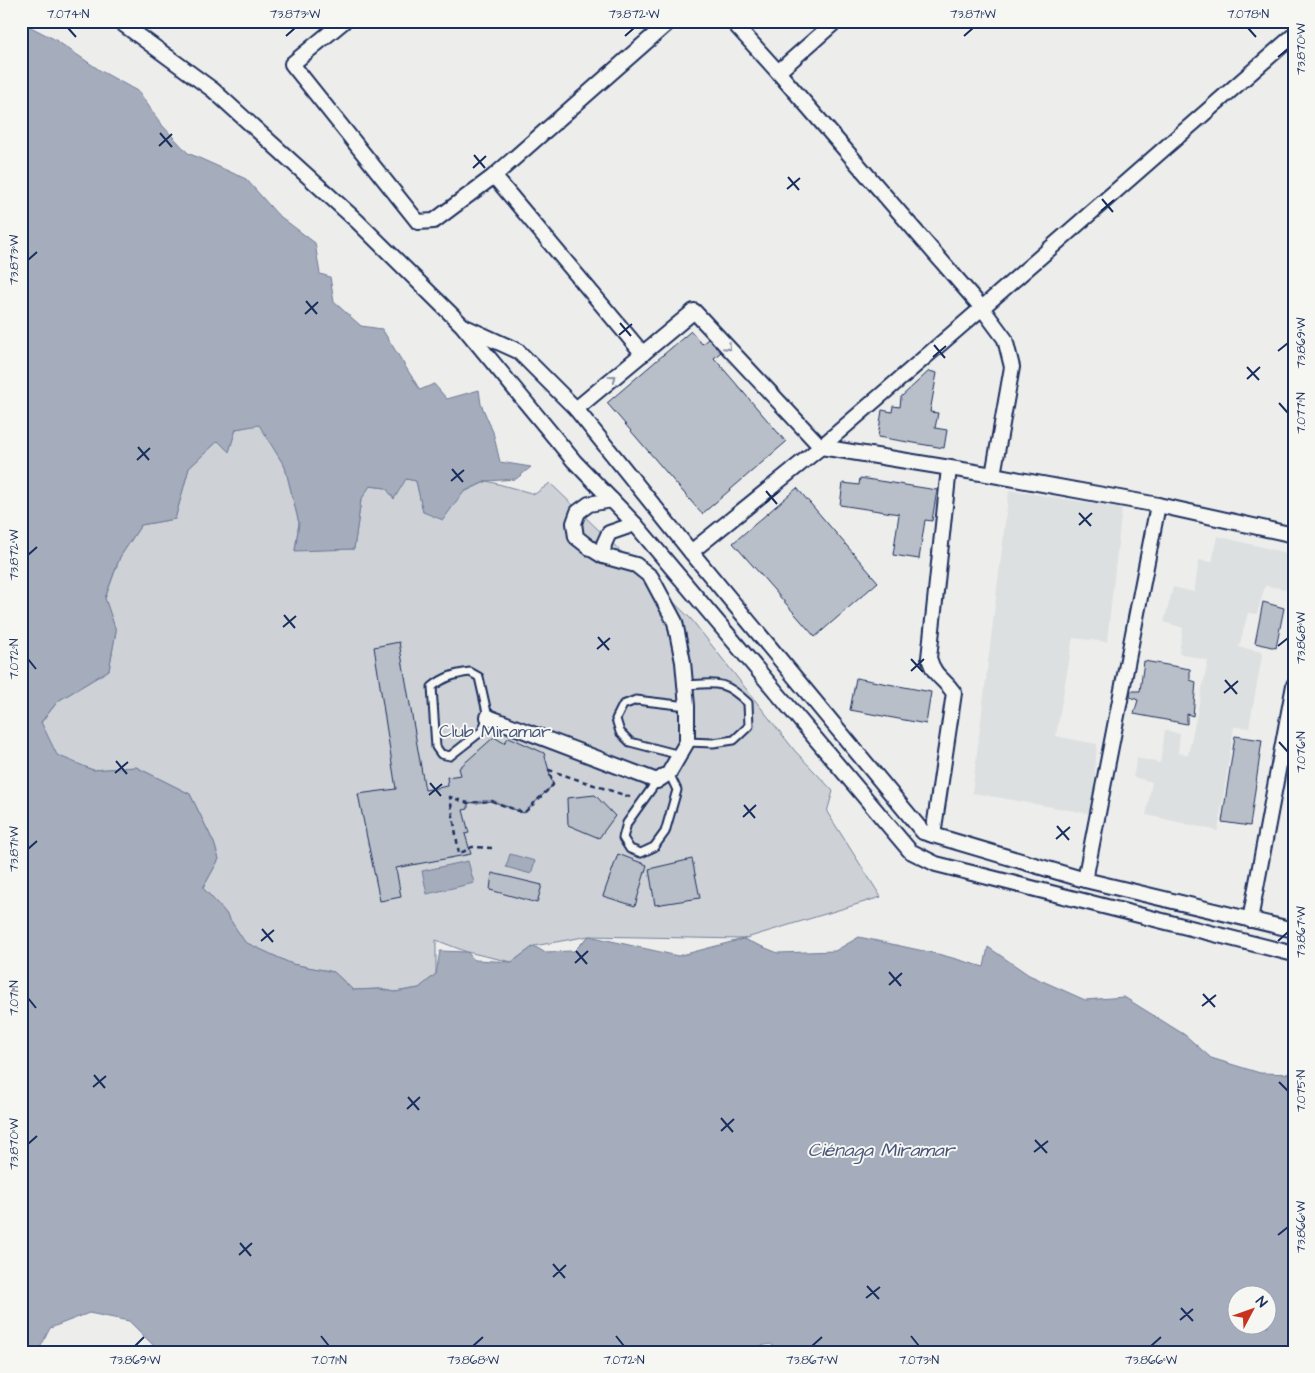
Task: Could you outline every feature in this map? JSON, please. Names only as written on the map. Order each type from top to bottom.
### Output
[{"type":"street","points":[[118,21],[213,90],[357,221],[462,325],[574,461],[635,524],[910,851],[936,864],[1294,954]]},
{"type":"street","points":[[344,21],[292,64],[418,222],[434,221],[494,176],[670,21]]},
{"type":"street","points":[[732,21],[982,308],[1005,339],[1012,367],[993,475]]},
{"type":"street","points":[[778,72],[836,21]]},
{"type":"street","points":[[691,552],[821,447],[1294,35]]},
{"type":"street","points":[[494,176],[643,354]]},
{"type":"street","points":[[576,409],[694,311],[821,447],[993,475],[1158,505],[1294,535]]},
{"type":"street","points":[[462,325],[518,351],[576,409],[691,552],[923,832],[1085,880],[1294,930]]},
{"type":"street","points":[[933,835],[954,693],[948,684],[933,671],[929,658],[949,468]]},
{"type":"street","points":[[488,717],[657,781],[669,773],[680,755],[687,742],[687,706],[683,662],[675,622],[652,577],[636,565],[603,556],[576,537],[574,523],[578,512],[589,504],[612,500]]},
{"type":"street","points":[[1085,880],[1158,505]]},
{"type":"street","points":[[603,556],[604,544],[609,533],[635,524]]},
{"type":"street","points":[[1250,920],[1294,685]]},
{"type":"lane","points":[[470,672],[478,677],[488,717],[482,731],[450,756],[441,754],[436,747],[432,687],[442,679],[453,674],[470,672]]},
{"type":"lane","points":[[686,685],[718,683],[734,690],[748,703],[749,726],[734,740],[713,743],[687,742]]},
{"type":"lane","points":[[680,755],[630,742],[620,732],[616,719],[623,705],[636,700],[687,706]]},
{"type":"lane","points":[[657,781],[627,824],[623,838],[630,849],[641,853],[654,847],[665,832],[677,790],[669,773]]},
{"type":"path","points":[[492,848],[472,847],[459,854],[450,798],[468,803],[492,801],[524,814],[553,785],[549,770],[616,794],[644,801]]},
{"type":"shaded area","points":[[1009,490],[1122,508],[1107,642],[1073,638],[1056,736],[1097,744],[1092,814],[972,793]]},
{"type":"shaded area","points":[[1217,536],[1291,554],[1286,589],[1265,586],[1257,614],[1248,613],[1239,647],[1263,652],[1249,728],[1234,727],[1218,831],[1146,815],[1152,782],[1133,777],[1137,758],[1160,763],[1165,730],[1180,734],[1178,753],[1188,755],[1208,661],[1179,653],[1183,628],[1164,622],[1173,587],[1194,592],[1199,560],[1212,562]]},
{"type":"green space","name":"Club Miramar","points":[[259,424],[285,467],[299,523],[295,550],[354,549],[361,500],[369,486],[386,488],[406,479],[416,481],[423,512],[487,481],[535,494],[550,483],[691,619],[795,751],[833,791],[827,812],[881,897],[743,939],[589,936],[534,946],[512,962],[467,952],[436,940],[436,974],[419,988],[395,992],[380,989],[353,990],[334,972],[292,964],[244,942],[225,912],[203,888],[219,859],[214,843],[190,794],[136,767],[93,770],[57,756],[41,723],[58,701],[109,670],[116,631],[105,599],[120,557],[141,525],[175,519],[189,468],[218,441],[229,451],[236,429]]},
{"type":"water","name":"Ciénaga Miramar","points":[[21,22],[54,39],[101,71],[139,92],[161,124],[188,153],[246,179],[277,214],[315,243],[320,274],[330,277],[334,302],[361,326],[382,329],[420,390],[434,384],[447,399],[479,390],[481,404],[493,432],[500,462],[531,467],[516,479],[487,481],[463,492],[443,520],[423,512],[416,481],[406,479],[394,499],[386,488],[370,486],[361,500],[354,549],[295,551],[299,523],[285,467],[259,425],[236,429],[229,452],[218,441],[189,468],[175,519],[141,525],[120,557],[105,598],[116,631],[109,670],[58,701],[41,722],[57,755],[93,770],[136,767],[190,794],[214,843],[219,859],[203,888],[225,912],[245,942],[292,964],[334,972],[353,990],[380,989],[395,992],[419,988],[436,974],[440,951],[467,952],[475,960],[512,962],[534,946],[544,952],[574,951],[589,936],[678,956],[743,939],[778,953],[835,951],[859,937],[942,955],[984,967],[988,947],[1029,975],[1085,1000],[1124,997],[1185,1035],[1211,1058],[1260,1073],[1294,1074],[1294,1352],[777,1352],[771,1344],[729,1352],[155,1352],[153,1345],[129,1321],[89,1313],[50,1328],[38,1352],[21,1352]]},
{"type":"water","points":[[510,854],[535,861],[531,874],[506,867]]},
{"type":"water","points":[[468,861],[474,883],[427,894],[422,871]]},
{"type":"building","points":[[691,331],[702,344],[708,339],[721,352],[714,358],[786,442],[702,514],[607,403]]},
{"type":"building","points":[[929,371],[937,373],[930,412],[938,413],[935,428],[947,430],[944,448],[878,437],[882,410],[892,412],[893,406],[900,407],[901,397]]},
{"type":"building","points":[[860,478],[937,490],[932,521],[925,520],[919,559],[893,555],[899,514],[840,505],[843,483],[859,485]]},
{"type":"building","points":[[797,488],[878,582],[815,637],[733,543]]},
{"type":"building","points":[[1263,602],[1284,608],[1276,648],[1255,643]]},
{"type":"building","points":[[399,642],[425,790],[448,786],[447,777],[461,775],[459,768],[494,737],[504,743],[509,737],[544,753],[553,785],[524,813],[492,801],[468,803],[468,809],[463,810],[469,833],[465,834],[471,854],[396,868],[401,897],[380,901],[358,794],[396,789],[374,647]]},
{"type":"building","points":[[1144,661],[1190,669],[1190,680],[1196,682],[1193,716],[1187,714],[1187,724],[1134,714],[1138,700],[1130,697],[1131,691],[1140,691]]},
{"type":"building","points":[[856,678],[931,692],[926,724],[850,710]]},
{"type":"building","points":[[1235,736],[1262,740],[1250,826],[1222,822]]},
{"type":"building","points":[[595,795],[615,816],[599,838],[568,825],[567,798]]},
{"type":"building","points":[[618,854],[647,865],[635,906],[603,896]]},
{"type":"building","points":[[692,859],[700,898],[655,905],[649,869]]},
{"type":"building","points":[[492,873],[542,885],[537,903],[490,890]]}]
